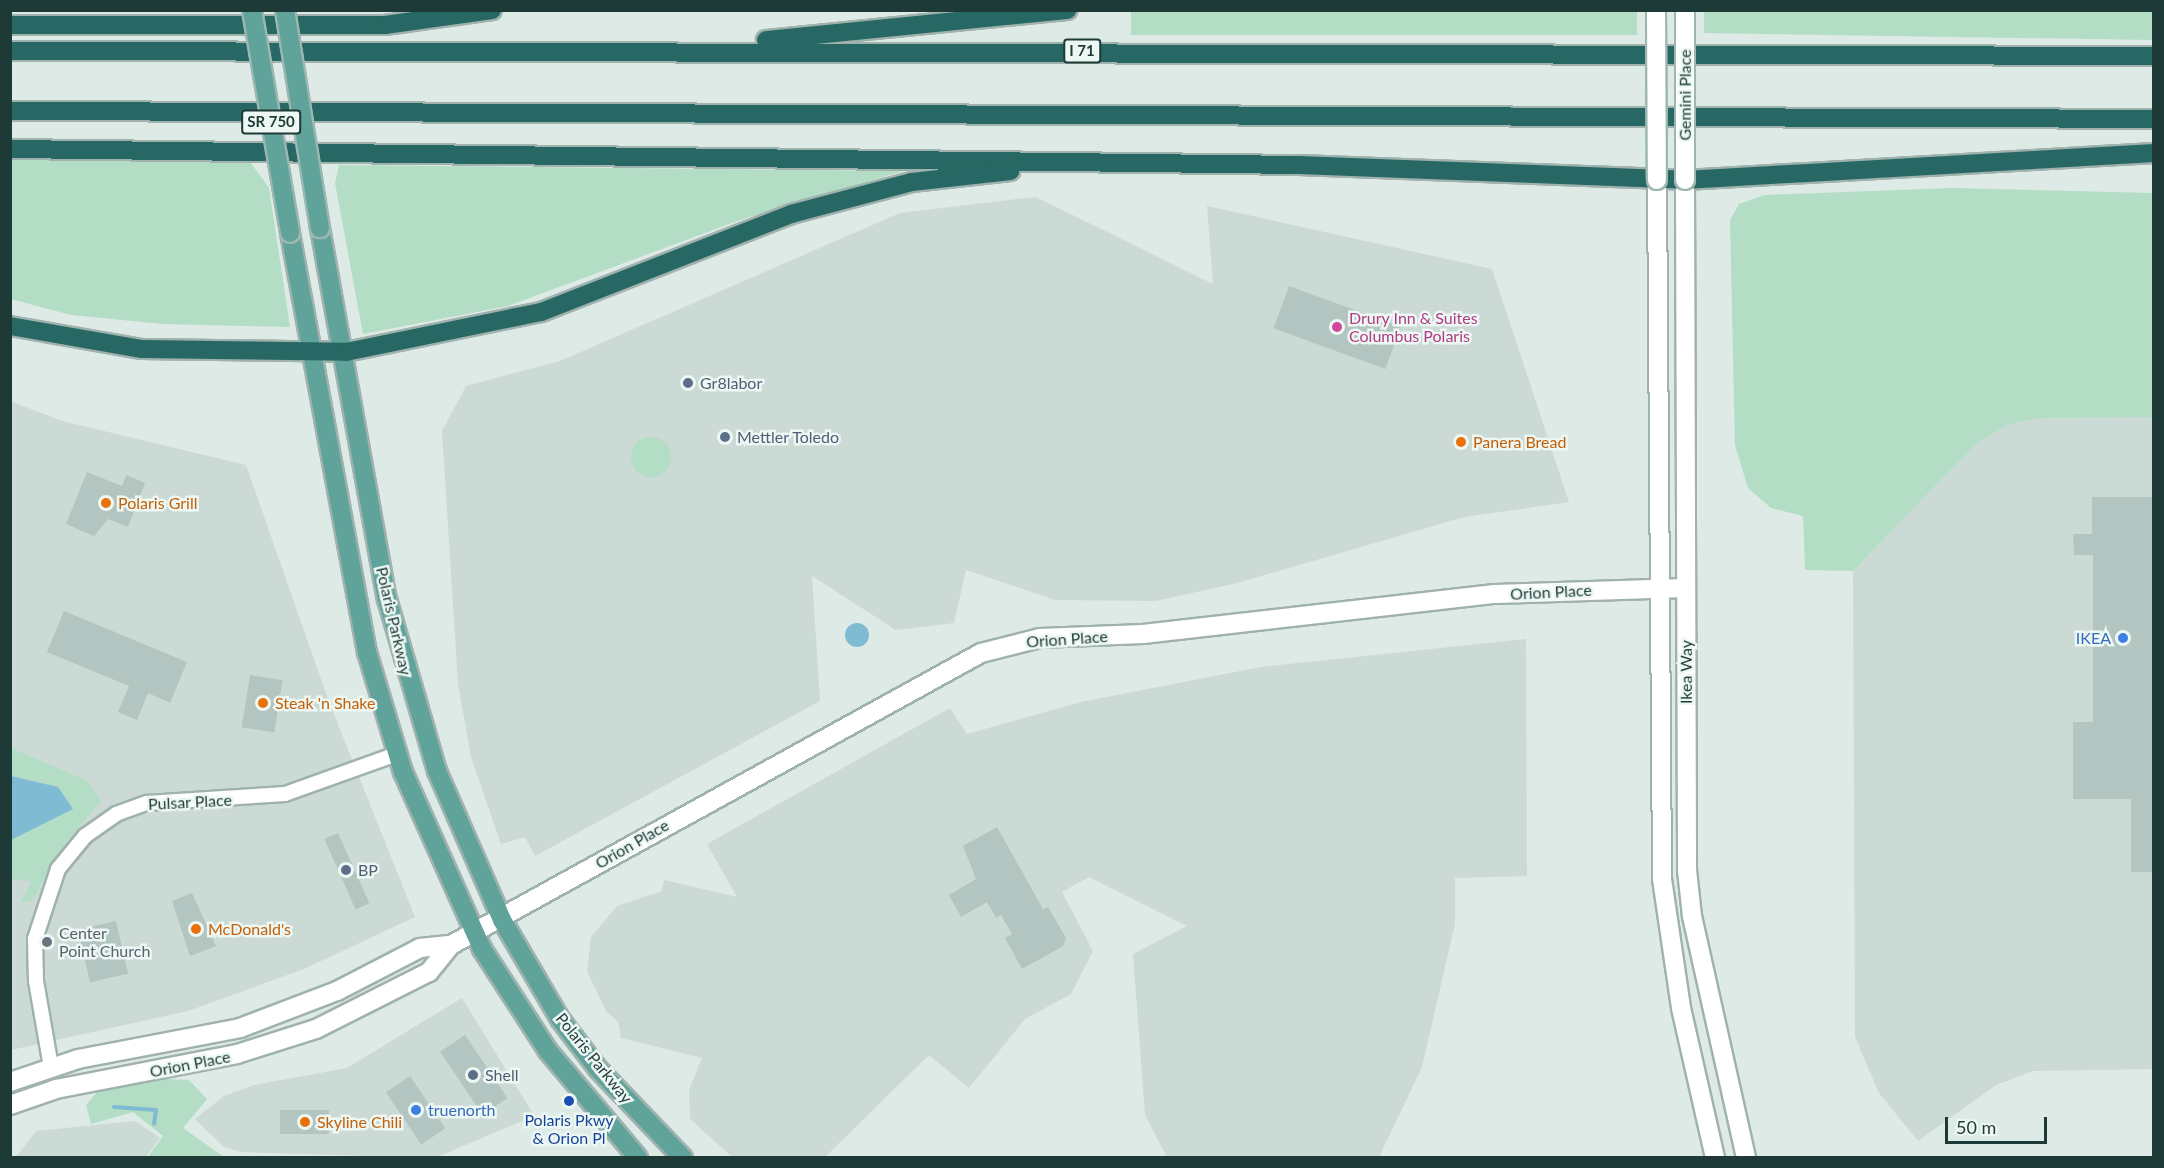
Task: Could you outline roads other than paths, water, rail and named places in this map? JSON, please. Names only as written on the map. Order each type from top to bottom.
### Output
[{"type":"highway","points":[[10,25],[385,25],[492,10]]},
{"type":"highway","points":[[668,49],[1068,10]]},
{"type":"highway","name":"I 71","points":[[10,51],[668,49],[2154,56]]},
{"type":"highway","points":[[10,111],[2154,119]]},
{"type":"highway","points":[[10,149],[1083,162],[1657,180],[2154,153]]},
{"type":"highway","points":[[10,326],[142,349],[346,352],[541,312],[791,214],[912,182],[1083,162]]},
{"type":"main road","name":"Polaris Parkway","points":[[252,10],[308,352],[367,652],[397,754],[476,934],[548,1051],[638,1158]]},
{"type":"main road","name":"Polaris Parkway","points":[[285,10],[320,228],[346,352],[369,508],[413,699],[437,771],[502,920],[585,1052],[683,1158]]},
{"type":"main road","name":"Gemini Place","points":[[1656,10],[1657,180]]},
{"type":"main road","name":"Gemini Place","points":[[1685,10],[1685,180]]},
{"type":"main road","name":"Ikea Way","points":[[1657,180],[1657,588],[1662,879],[1681,1008],[1715,1158]]},
{"type":"main road","name":"Ikea Way","points":[[1685,180],[1687,870],[1692,916],[1746,1158]]},
{"type":"main road","name":"Orion Place","points":[[10,1082],[51,1067],[240,1028],[338,991],[420,948],[451,945],[476,934],[918,683],[981,653],[1040,638],[1143,634],[1495,594],[1686,588]]},
{"type":"main road","name":"Orion Place","points":[[10,1105],[56,1089],[237,1054],[316,1029],[429,972],[451,945]]},
{"type":"main road","points":[[10,1095],[44,1077],[51,1067]]},
{"type":"street","name":"Pulsar Place","points":[[51,1067],[36,981],[35,939],[58,869],[85,836],[140,804],[285,794],[397,754]]},
{"type":"water","points":[[857,623],[866,626],[869,635],[866,644],[857,647],[848,644],[845,635],[848,626]]},
{"type":"water","points":[[11,776],[58,787],[73,809],[11,840]]},
{"type":"waterway","points":[[114,1107],[156,1110],[154,1124]]},
{"type":"place","name":"Drury Inn & Suites Columbus Polaris","points":[[1337,327]]},
{"type":"place","name":"Gr8labor","points":[[688,383]]},
{"type":"place","name":"Mettler Toledo","points":[[725,437]]},
{"type":"place","name":"Panera Bread","points":[[1461,442]]},
{"type":"place","name":"Polaris Grill","points":[[106,503]]},
{"type":"place","name":"IKEA","points":[[2123,638]]},
{"type":"place","name":"Steak 'n Shake","points":[[263,703]]},
{"type":"place","name":"BP","points":[[346,870]]},
{"type":"place","name":"McDonald's","points":[[196,929]]},
{"type":"place","name":"Center Point Church","points":[[47,942]]},
{"type":"place","name":"Shell","points":[[473,1075]]},
{"type":"place","name":"Polaris Pkwy & Orion Pl","points":[[569,1101]]},
{"type":"place","name":"truenorth","points":[[416,1110]]},
{"type":"place","name":"Skyline Chili","points":[[305,1122]]}]
